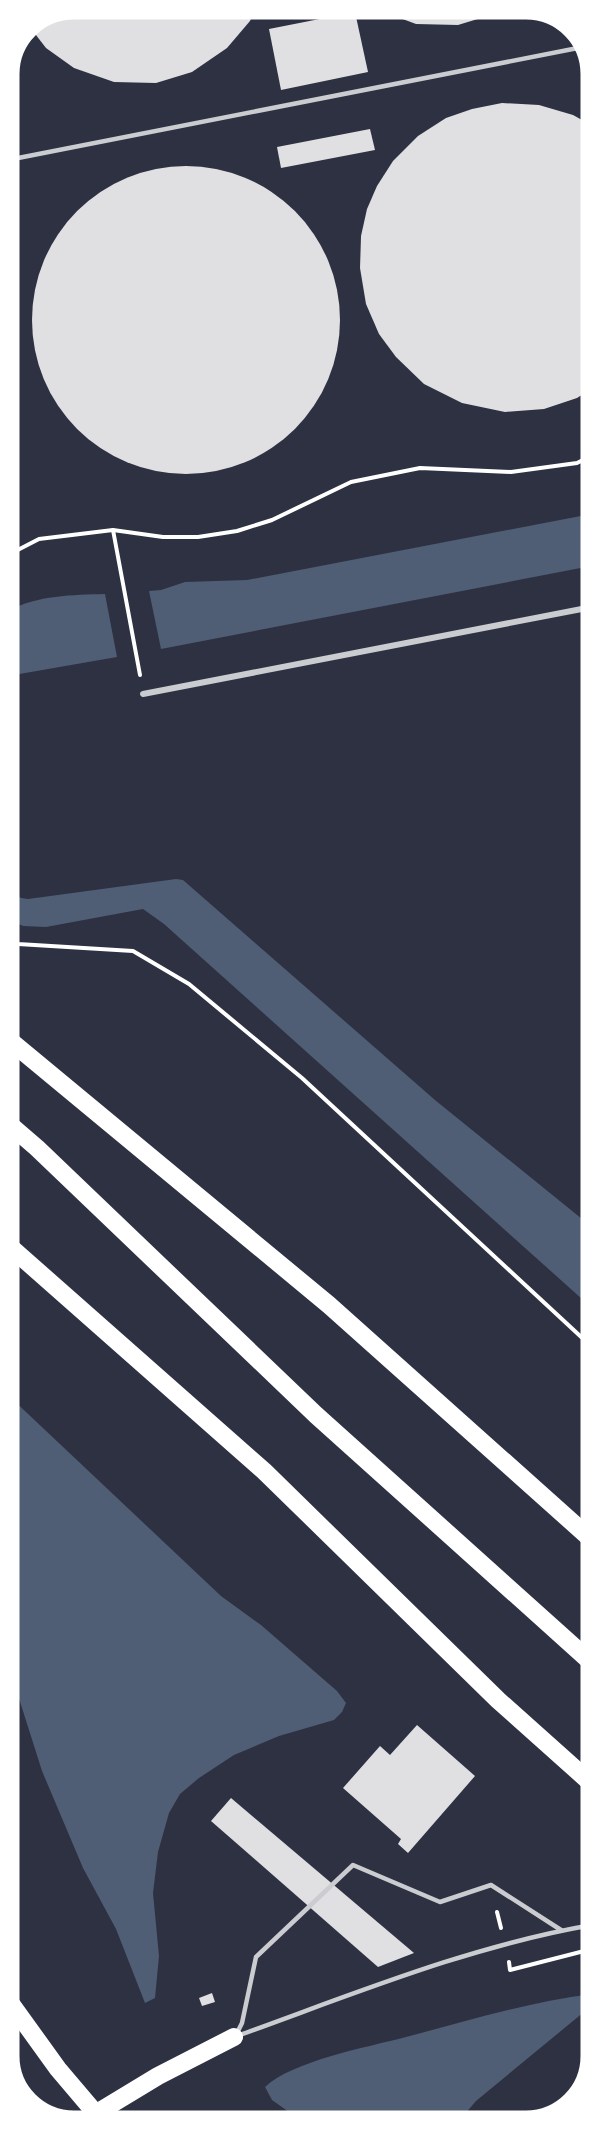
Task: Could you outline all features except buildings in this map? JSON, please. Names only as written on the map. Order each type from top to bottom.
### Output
[{"type":"highway","points":[[18,1047],[328,1305],[582,1531]]},
{"type":"highway","points":[[18,1132],[316,1415],[582,1654]]},
{"type":"highway","points":[[18,1254],[264,1471],[498,1700],[582,1775]]},
{"type":"highway","points":[[18,2014],[36,2040],[95,2112]]},
{"type":"highway","points":[[99,2112],[158,2076],[234,2037]]},
{"type":"street","points":[[143,694],[582,609]]},
{"type":"lane","points":[[18,158],[575,48]]},
{"type":"lane","points":[[234,2037],[242,2023],[256,1957],[353,1864],[440,1902],[491,1885],[561,1930]]},
{"type":"lane","points":[[234,2037],[453,1959],[561,1930],[582,1927]]},
{"type":"path","points":[[18,550],[39,539],[113,530],[163,537],[198,537],[237,531],[272,520],[351,482],[420,468],[511,472],[582,460]]},
{"type":"path","points":[[113,530],[143,694]]},
{"type":"path","points":[[18,944],[133,951],[189,984],[302,1078],[582,1338]]},
{"type":"water","points":[[582,516],[582,568],[161,649],[149,591],[161,590],[185,582],[247,580]]},
{"type":"water","points":[[105,594],[117,657],[18,674],[18,606],[43,599]]},
{"type":"water","points":[[176,879],[183,880],[435,1100],[582,1219],[582,1299],[164,924],[143,909],[46,927],[23,926],[18,924],[18,896],[28,899]]},
{"type":"water","points":[[18,1404],[221,1596],[261,1625],[337,1691],[346,1703],[342,1712],[334,1720],[279,1736],[234,1755],[199,1778],[180,1794],[169,1813],[158,1852],[153,1893],[159,1956],[155,1998],[145,2003],[116,1929],[83,1868],[42,1771],[18,1695]]},
{"type":"water","points":[[582,1995],[582,2014],[476,2101],[467,2112],[289,2112],[272,2100],[265,2087],[293,2070],[331,2056]]}]
